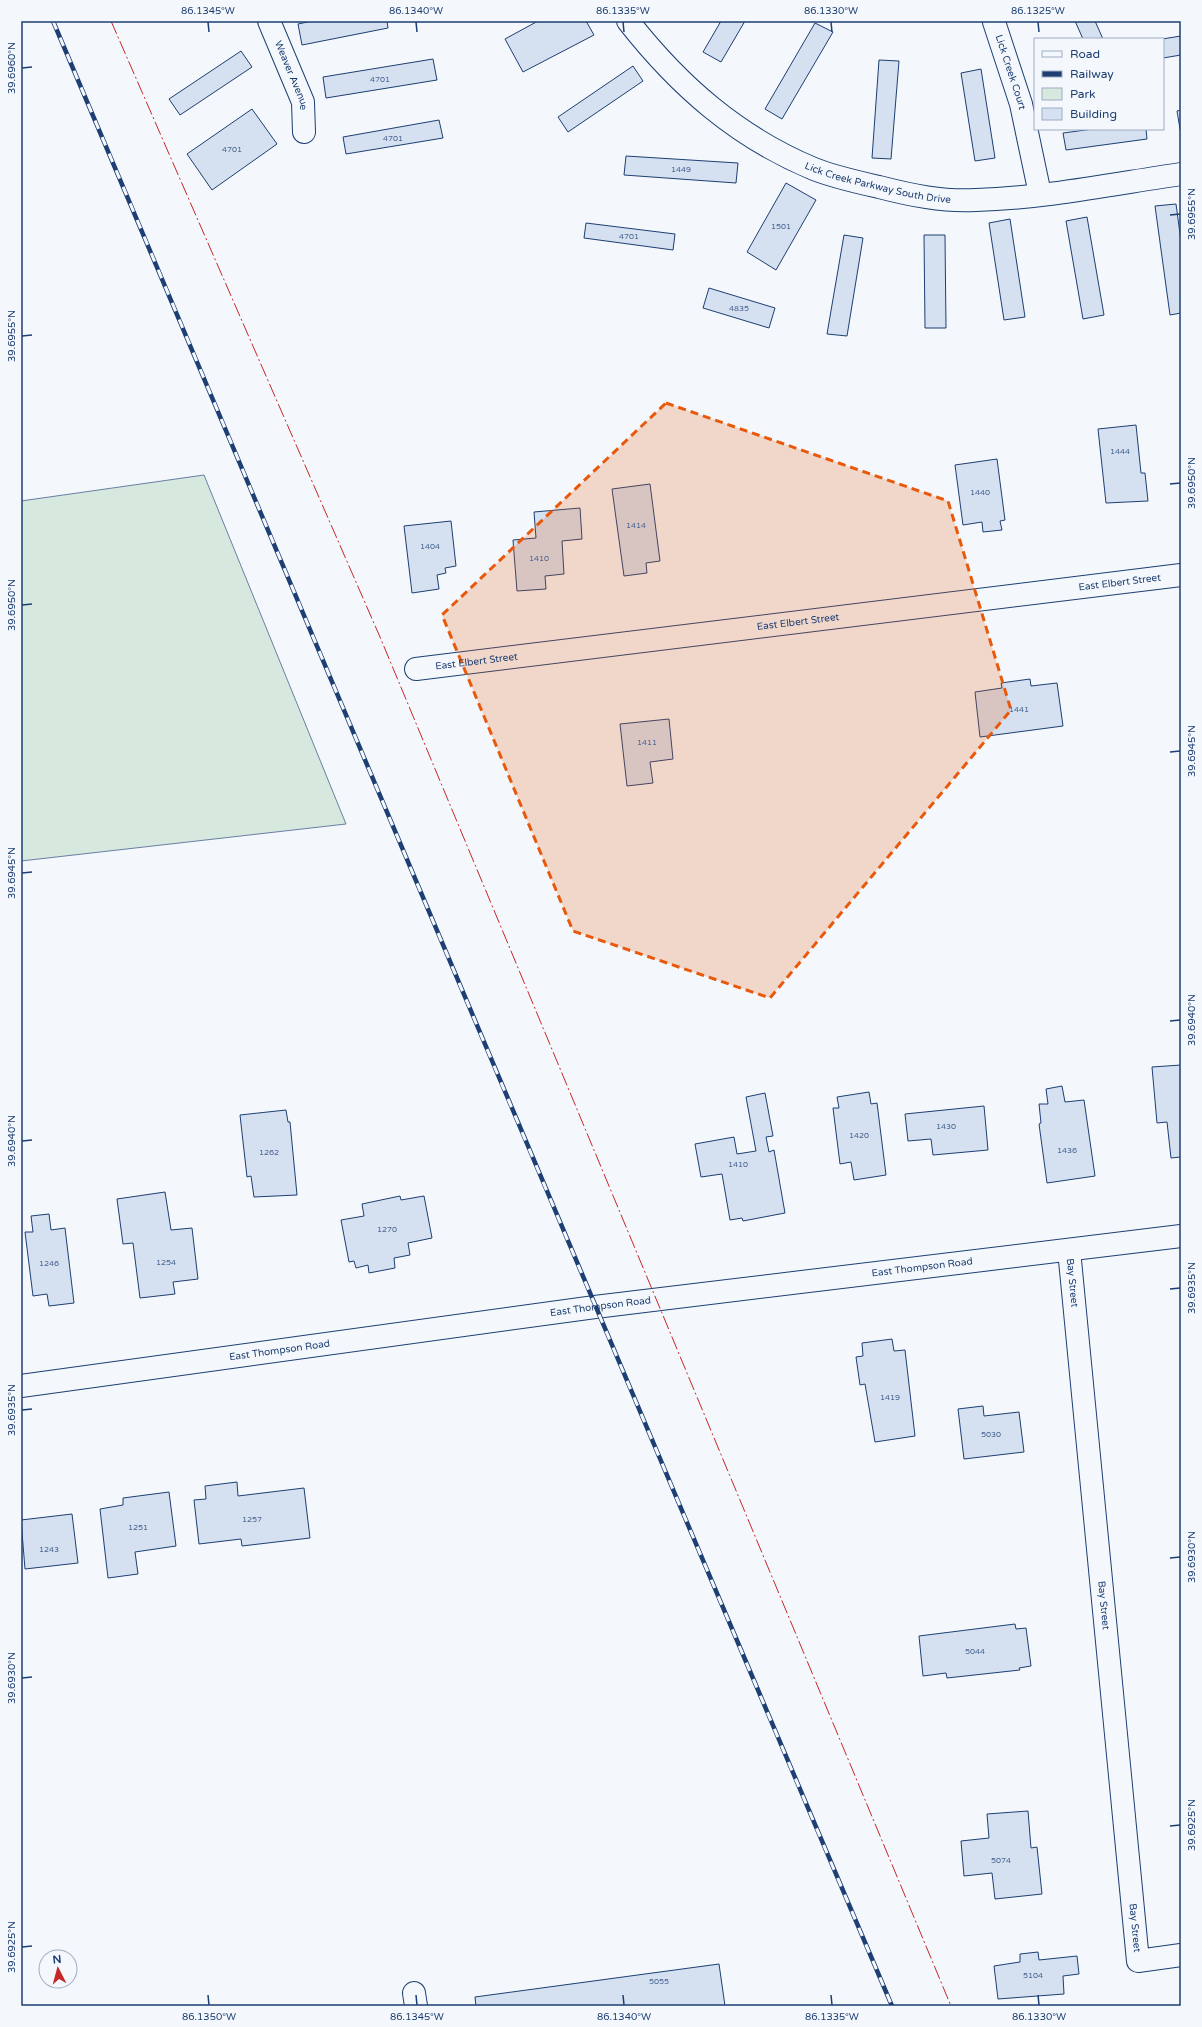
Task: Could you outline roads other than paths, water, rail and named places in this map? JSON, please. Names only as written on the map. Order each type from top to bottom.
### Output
[{"type":"street","name":"Weaver Avenue","points":[[269,21],[303,102],[304,132]]},
{"type":"street","name":"Lick Creek Parkway South Drive","points":[[628,21],[680,81],[726,120],[789,158],[816,170],[844,179],[916,196],[975,200],[1040,194],[1181,174]]},
{"type":"street","name":"Lick Creek Court","points":[[994,22],[1021,104],[1040,194]]},
{"type":"street","name":"East Elbert Street","points":[[416,670],[1181,574]]},
{"type":"street","name":"East Thompson Road","points":[[21,1386],[595,1307],[1181,1236]]},
{"type":"street","name":"Bay Street","points":[[1069,1250],[1138,1961],[1181,1955]]},
{"type":"railway","points":[[53,21],[892,2006]]}]
